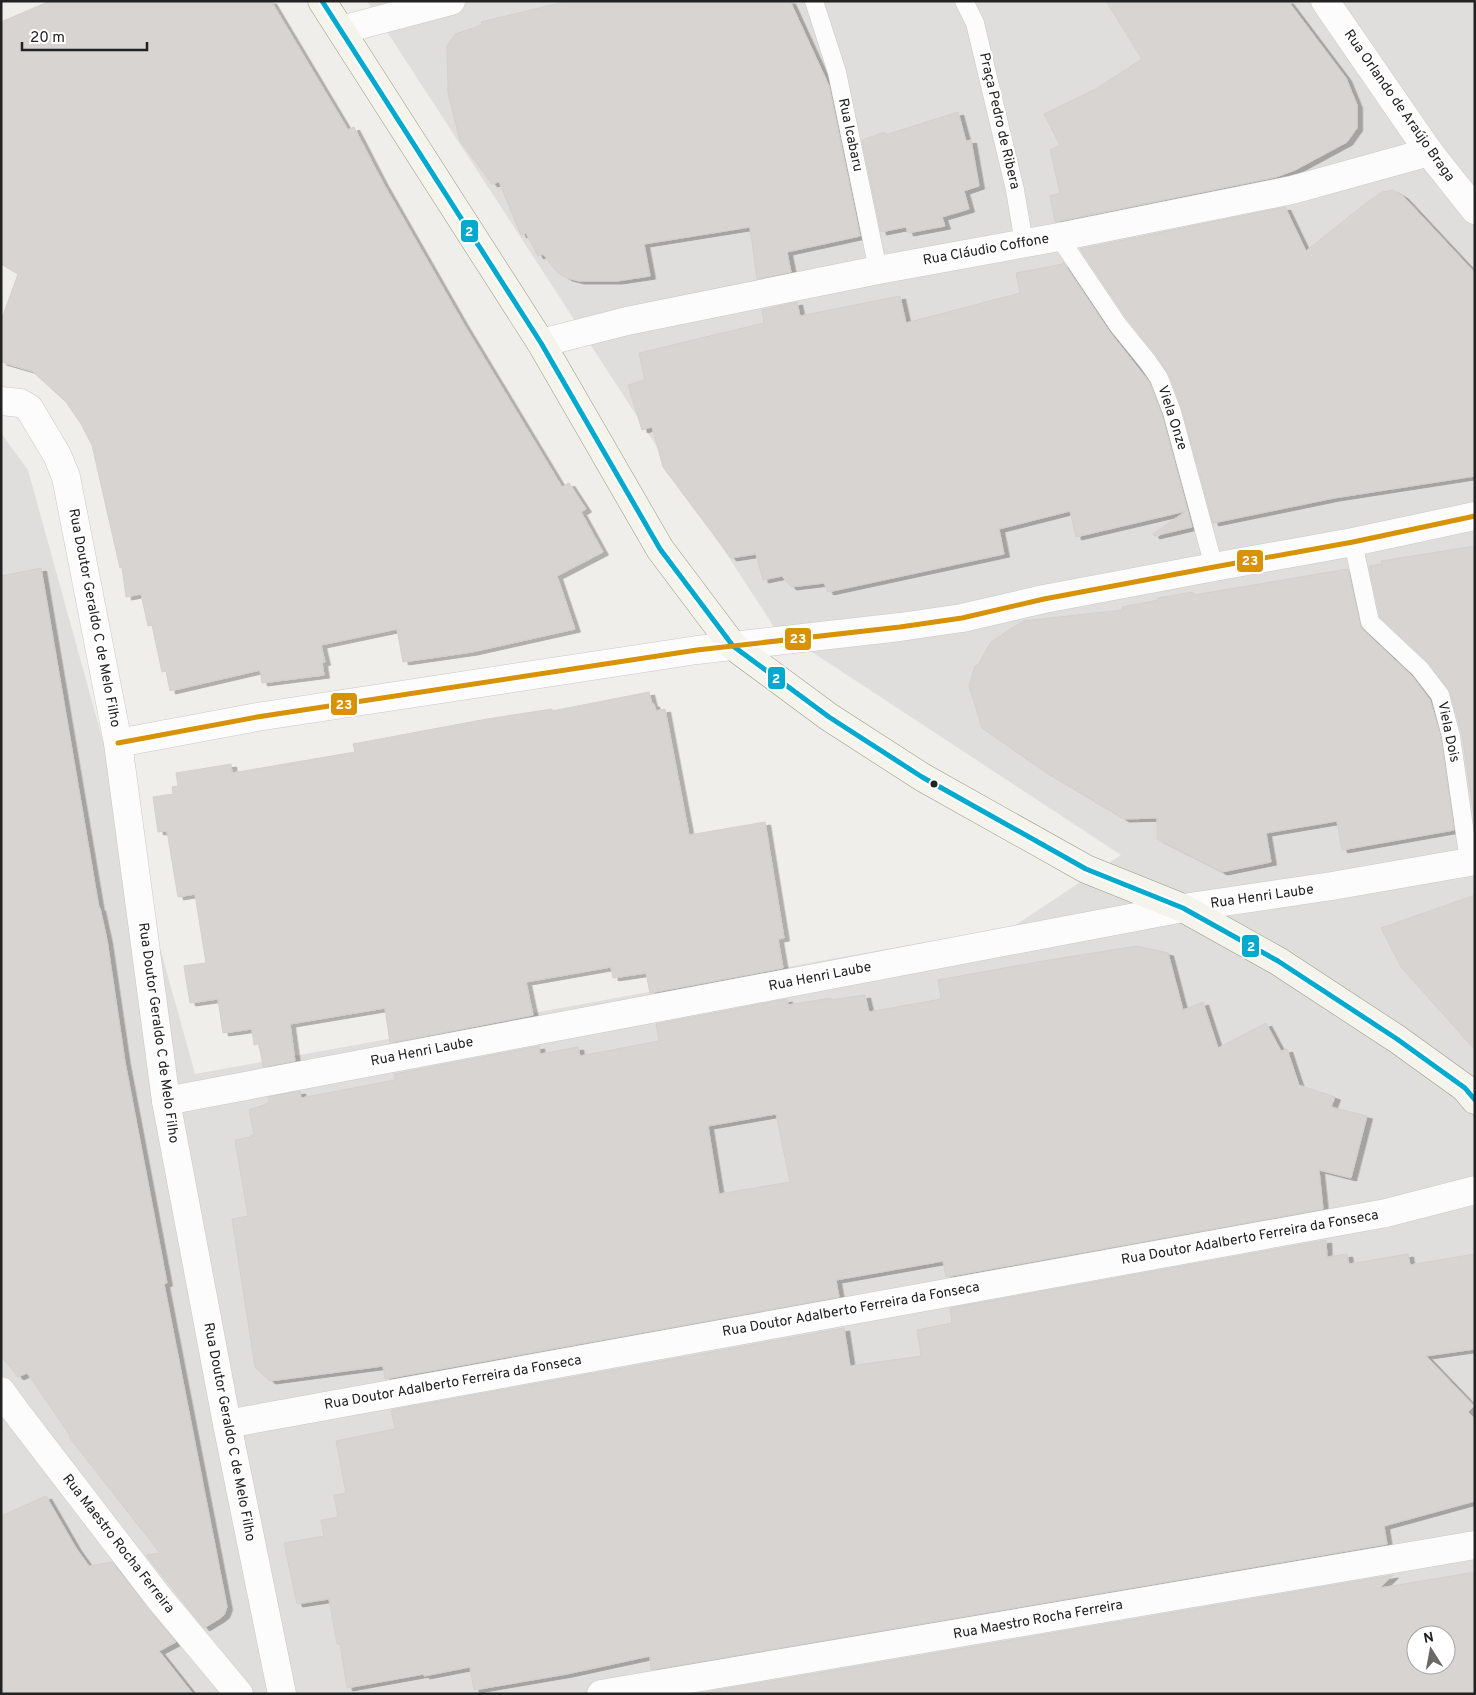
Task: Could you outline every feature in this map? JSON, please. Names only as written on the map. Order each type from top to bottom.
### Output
[{"type":"main road","points":[[322,1],[541,343],[660,549],[733,646],[830,717],[922,777],[1086,869],[1183,908],[1278,961],[1389,1033],[1464,1088],[1475,1100]]},
{"type":"street","points":[[341,30],[451,1]]},
{"type":"street","name":"Rua Orlando de Araújo Braga","points":[[1325,1],[1429,152],[1475,210]]},
{"type":"street","name":"Rua Cláudio Coffone","points":[[541,343],[626,321],[1292,190],[1429,152]]},
{"type":"street","name":"Rua Doutor Geraldo C de Melo Filho","points":[[1,401],[20,403],[29,408],[57,455],[66,477],[118,743],[166,1101],[227,1424],[282,1694]]},
{"type":"street","points":[[118,743],[257,717],[697,650],[962,618],[1214,566],[1353,542],[1475,516]]},
{"type":"street","name":"Rua Henri Laube","points":[[166,1101],[1183,908],[1332,886],[1472,861]]},
{"type":"street","name":"Rua Doutor Adalberto Ferreira da Fonseca","points":[[227,1424],[1376,1215],[1475,1190]]},
{"type":"street","name":"Rua Maestro Rocha Ferreira","points":[[1,1391],[159,1598],[239,1694]]},
{"type":"street","name":"Rua Maestro Rocha Ferreira","points":[[601,1694],[1475,1545]]},
{"type":"lane","name":"Rua Icabaru","points":[[814,1],[837,72],[878,270]]},
{"type":"lane","name":"Praça Pedro de Ribera","points":[[964,1],[975,23],[1016,190],[1024,243]]},
{"type":"lane","name":"Viela Onze","points":[[1059,237],[1118,325],[1159,378],[1172,412],[1214,566]]},
{"type":"lane","name":"Viela Dois","points":[[1353,542],[1370,622],[1420,669],[1440,695],[1452,736],[1472,861]]},
{"type":"shaded area","points":[[367,1],[1475,1],[1475,1694],[1,1694],[1,433],[28,470],[195,1074],[1014,926],[1121,855],[774,627]]},
{"type":"building","points":[[50,1],[271,1],[348,130],[354,127],[383,183],[463,323],[562,487],[569,483],[586,509],[581,512],[603,552],[557,576],[575,629],[472,652],[403,662],[397,629],[321,645],[325,662],[322,663],[324,675],[262,683],[260,670],[170,691],[166,671],[162,672],[152,625],[148,626],[141,594],[126,597],[122,567],[120,568],[92,445],[66,402],[32,371],[1,362],[1,321],[18,274],[1,264],[1,22]]},
{"type":"building","points":[[568,1],[790,1],[829,86],[860,236],[787,252],[791,272],[757,279],[750,227],[644,244],[650,276],[617,281],[579,281],[567,278],[557,272],[543,254],[538,256],[526,233],[521,235],[499,182],[492,184],[460,141],[448,93],[447,46],[455,34],[482,25],[481,22]]},
{"type":"building","points":[[1106,1],[1288,1],[1346,78],[1357,105],[1357,128],[1347,142],[1295,170],[1276,177],[1055,222],[1050,196],[1060,193],[1050,150],[1060,145],[1044,114],[1096,89],[1142,59]]},
{"type":"building","points":[[958,112],[966,141],[971,140],[979,186],[964,191],[969,209],[942,217],[945,226],[908,233],[906,227],[881,232],[862,140],[885,132],[885,135]]},
{"type":"building","points":[[1393,190],[1403,196],[1475,273],[1475,476],[1334,498],[1213,523],[1182,409],[1169,374],[1127,319],[1080,249],[1285,207],[1306,251],[1366,203],[1382,192]]},
{"type":"building","points":[[1063,262],[1109,331],[1150,383],[1162,415],[1192,527],[1154,536],[1153,534],[1186,511],[1076,537],[1070,511],[999,529],[1004,554],[828,592],[824,583],[791,587],[782,576],[763,580],[756,554],[731,558],[663,467],[652,427],[642,430],[628,385],[645,380],[639,353],[764,323],[762,310],[797,302],[800,316],[900,296],[906,323],[1020,293],[1016,273],[1063,264]]},
{"type":"building","points":[[1475,546],[1475,825],[1462,734],[1450,692],[1427,661],[1380,617],[1369,566],[1382,564],[1381,561]]},
{"type":"building","points":[[41,568],[99,908],[107,940],[125,1062],[167,1283],[164,1284],[227,1607],[224,1615],[204,1628],[146,1555],[160,1553],[69,1437],[71,1437],[27,1373],[18,1377],[1,1356],[1,576]]},
{"type":"building","points":[[1348,569],[1362,629],[1412,676],[1430,700],[1441,738],[1454,830],[1342,850],[1337,821],[1266,833],[1271,862],[1222,872],[1157,839],[1157,818],[1124,819],[1045,772],[982,728],[969,686],[975,666],[978,665],[991,642],[1023,621],[1122,610],[1122,607],[1158,600],[1158,598],[1193,592],[1194,595]]},
{"type":"building","points":[[649,692],[656,711],[665,709],[689,835],[765,822],[784,938],[778,939],[783,968],[650,993],[646,973],[613,978],[611,967],[526,982],[533,1015],[390,1043],[385,1008],[290,1024],[295,1061],[263,1067],[259,1044],[254,1045],[252,1029],[223,1033],[218,999],[190,1003],[184,966],[206,963],[195,894],[178,897],[167,831],[158,832],[153,797],[173,794],[172,787],[178,786],[176,773],[231,764],[232,773],[355,752],[353,744],[487,719],[552,709],[552,711]]},
{"type":"building","points":[[1475,895],[1475,1050],[1401,967],[1381,928]]},
{"type":"building","points":[[1137,946],[1168,953],[1183,1010],[1203,1002],[1218,1048],[1266,1023],[1281,1051],[1287,1049],[1299,1085],[1335,1097],[1331,1107],[1367,1116],[1351,1178],[1319,1170],[1323,1209],[946,1277],[943,1261],[836,1280],[839,1297],[385,1379],[383,1366],[270,1381],[255,1367],[232,1219],[248,1216],[235,1140],[254,1135],[249,1110],[269,1103],[268,1097],[300,1091],[301,1098],[395,1080],[394,1074],[539,1046],[540,1054],[578,1047],[580,1056],[659,1041],[656,1024],[787,999],[788,1005],[865,995],[869,1012],[941,999],[938,980]],"holes":[[[776,1114],[790,1182],[719,1194],[708,1126]]]},
{"type":"building","points":[[1326,1240],[1327,1257],[1347,1254],[1349,1264],[1408,1254],[1410,1265],[1475,1254],[1475,1349],[1426,1356],[1474,1406],[1468,1412],[1475,1419],[1475,1501],[1384,1526],[1387,1544],[651,1670],[650,1656],[567,1674],[474,1690],[470,1667],[347,1688],[340,1644],[337,1644],[329,1599],[297,1604],[284,1543],[324,1536],[321,1520],[338,1517],[334,1495],[346,1493],[336,1441],[395,1429],[391,1410],[844,1328],[850,1366],[921,1356],[917,1330],[952,1323],[950,1308]]},
{"type":"building","points":[[46,1496],[76,1548],[89,1566],[112,1562],[176,1642],[159,1651],[193,1694],[1,1694],[1,1516]]},
{"type":"building","points":[[1475,1572],[1475,1694],[695,1694],[1393,1575],[1380,1588]]},
{"type":"transit line","name":"2","points":[[322,1],[541,343],[660,549],[733,646],[829,717],[922,777],[1086,869],[1183,908],[1278,961],[1397,1039],[1465,1088],[1475,1100]]},
{"type":"transit line","name":"23","points":[[118,743],[257,717],[697,650],[900,627],[962,618],[1044,599],[1353,542],[1475,516]]}]
